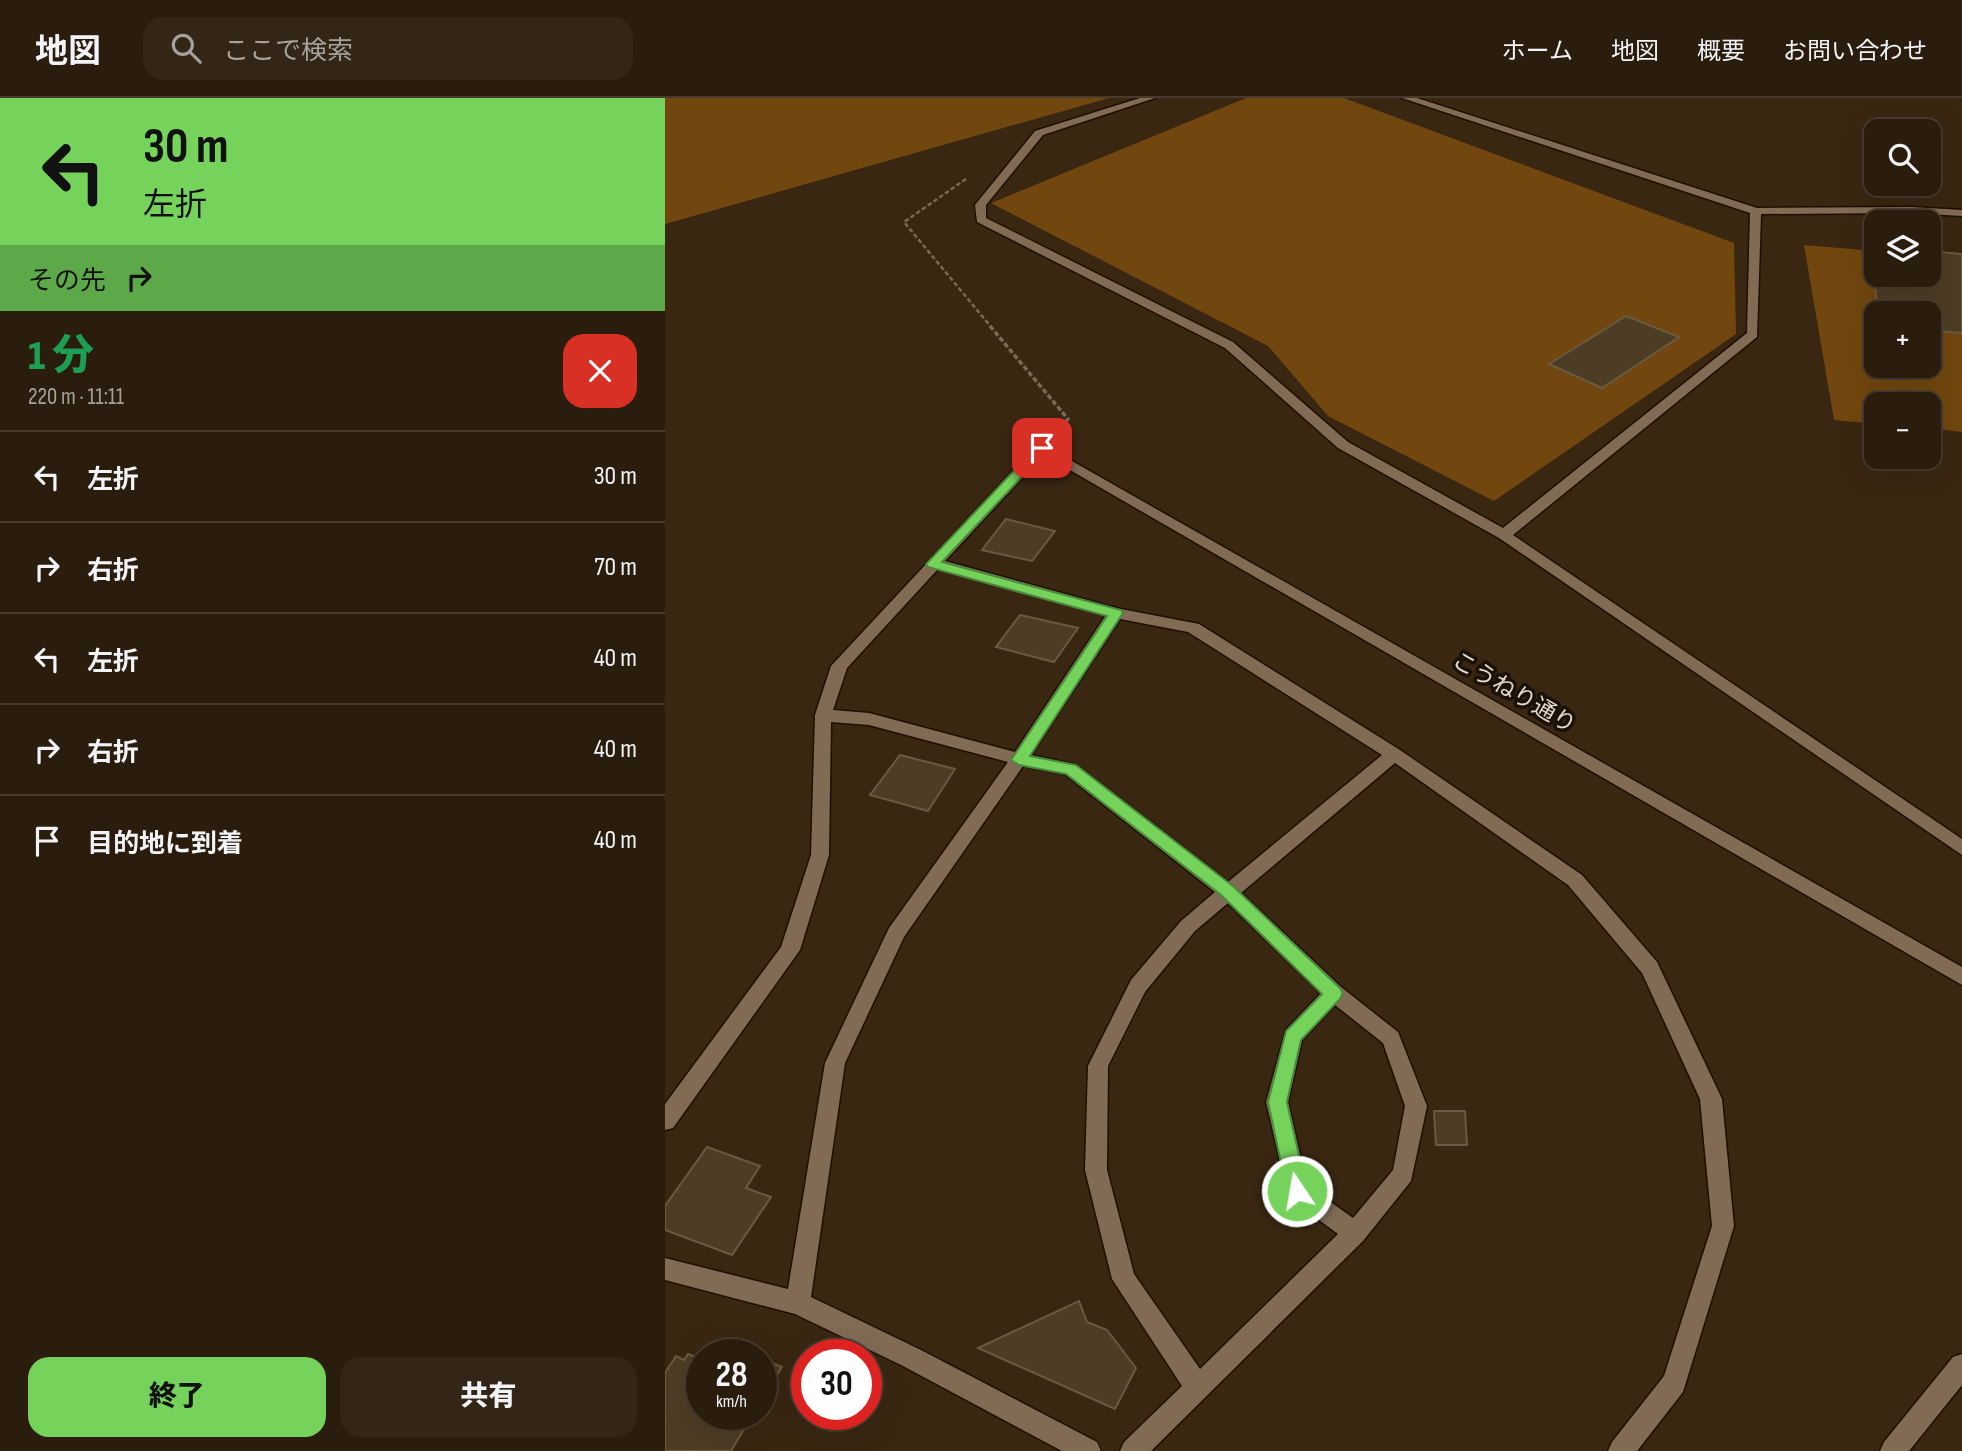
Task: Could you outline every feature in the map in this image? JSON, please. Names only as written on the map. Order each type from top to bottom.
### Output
[{"type":"street","points":[[1150,98],[1039,133],[979,205],[981,220],[1229,345],[1343,445],[1504,535],[1962,848]]},
{"type":"street","points":[[1407,98],[1756,211],[1911,210],[1962,213]]},
{"type":"street","points":[[1504,535],[1753,334],[1756,211]]},
{"type":"street","points":[[665,1121],[790,950],[820,855],[823,715],[839,666],[1042,448]]},
{"type":"street","name":"こうねり通り","points":[[1042,448],[1962,977]]},
{"type":"street","points":[[933,564],[1116,613],[1193,628],[1394,754],[1575,880],[1650,968],[1711,1099],[1723,1226],[1674,1383],[1621,1451]]},
{"type":"street","points":[[799,1303],[835,1063],[896,933],[1019,760],[1116,613]]},
{"type":"street","points":[[823,715],[869,719],[1019,760],[1070,769],[1227,891],[1334,993],[1391,1038],[1416,1106],[1403,1174],[1355,1233],[1133,1451]]},
{"type":"street","points":[[1197,1386],[1124,1279],[1095,1170],[1098,1066],[1137,986],[1188,926],[1394,754]]},
{"type":"street","points":[[1334,993],[1293,1036],[1277,1102],[1297,1191],[1355,1233]]},
{"type":"street","points":[[665,1269],[799,1303],[912,1358],[1088,1451]]},
{"type":"street","points":[[1893,1451],[1962,1366]]},
{"type":"path","points":[[971,177],[904,222],[1068,419],[1042,448]]},
{"type":"shaded area","points":[[665,98],[1109,98],[665,224]]},
{"type":"shaded area","points":[[1246,98],[1344,98],[1734,243],[1736,334],[1494,501],[1328,416],[1268,346],[991,203]]},
{"type":"shaded area","points":[[1804,245],[1864,250],[1864,287],[1941,287],[1941,257],[1962,259],[1962,432],[1941,429],[1941,392],[1864,392],[1864,423],[1834,420]]},
{"type":"building","points":[[1941,252],[1962,254],[1962,333],[1941,331],[1941,301],[1877,301],[1875,287],[1941,287]]},
{"type":"building","points":[[1626,316],[1679,337],[1602,388],[1549,364]]},
{"type":"building","points":[[1006,519],[1055,531],[1032,561],[982,550]]},
{"type":"building","points":[[1020,615],[1078,628],[1054,662],[996,647]]},
{"type":"building","points":[[900,755],[955,769],[928,811],[870,795]]},
{"type":"building","points":[[1434,1111],[1465,1111],[1467,1145],[1436,1145]]},
{"type":"building","points":[[707,1147],[760,1166],[746,1188],[771,1197],[732,1255],[665,1230],[665,1206]]},
{"type":"building","points":[[1079,1301],[1087,1322],[1107,1330],[1136,1368],[1115,1409],[978,1348]]},
{"type":"building","points":[[676,1356],[684,1360],[686,1357],[686,1430],[743,1430],[731,1451],[665,1451],[665,1373]]},
{"type":"route","points":[[1042,448],[933,564],[1116,613],[1019,760],[1070,769],[1227,891],[1334,993],[1293,1036],[1277,1102],[1297,1191]]}]
